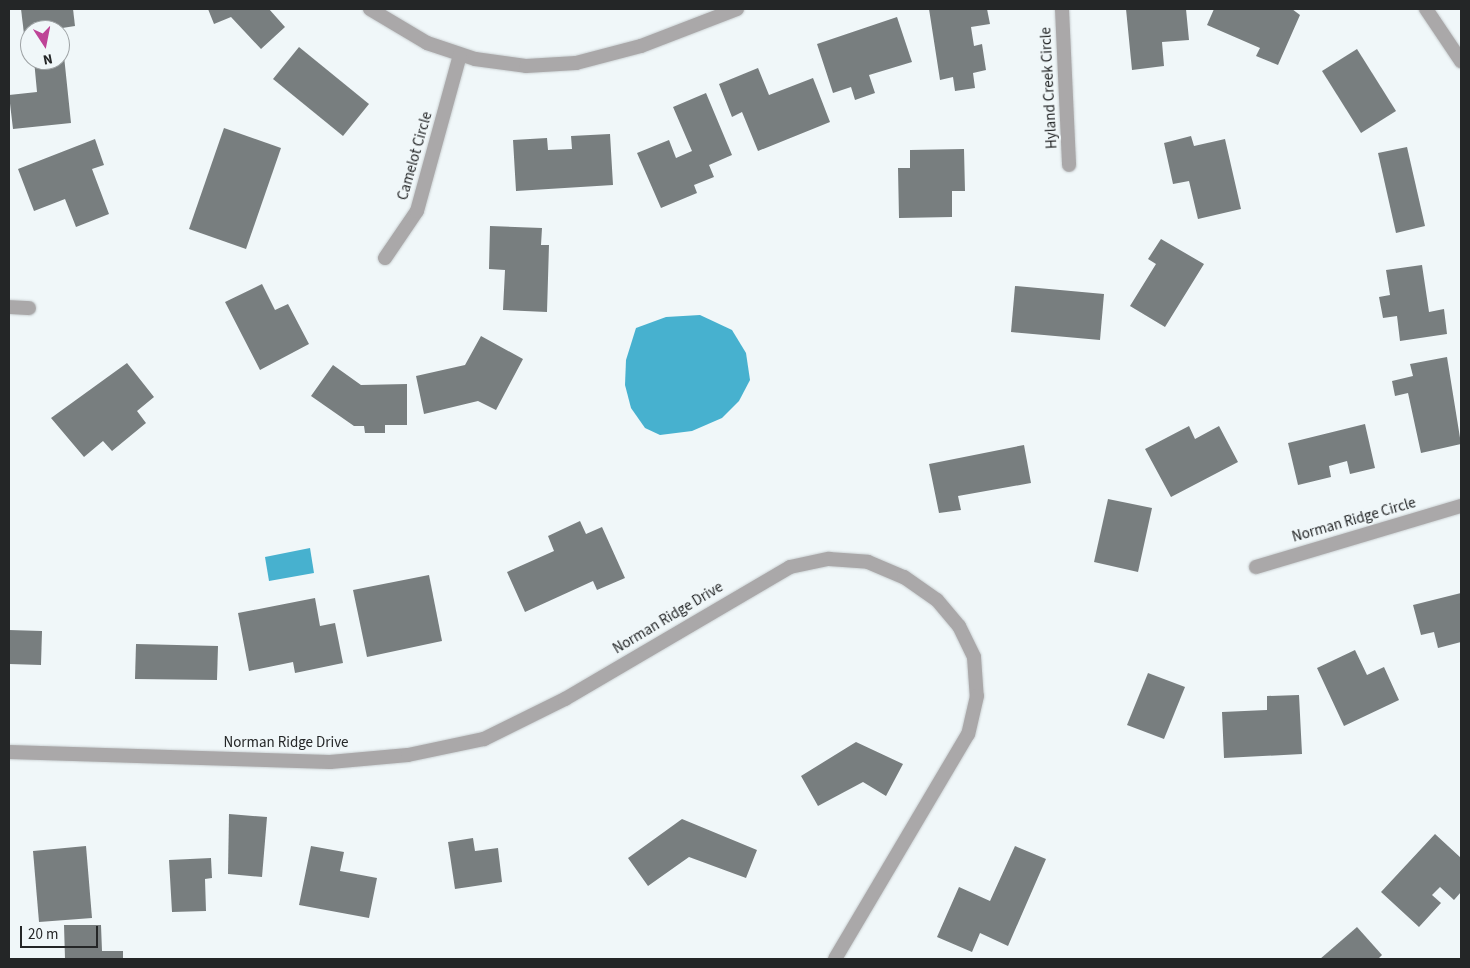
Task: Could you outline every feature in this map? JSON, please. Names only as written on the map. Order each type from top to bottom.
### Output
[{"type":"street","points":[[370,9],[427,43],[460,55],[526,66],[576,63],[641,46],[737,9]]},
{"type":"street","name":"Hyland Creek Circle","points":[[1062,9],[1068,166]]},
{"type":"street","points":[[1426,9],[1461,61]]},
{"type":"street","name":"Camelot Circle","points":[[385,258],[417,211],[460,55]]},
{"type":"street","points":[[9,306],[29,308]]},
{"type":"street","name":"Norman Ridge Circle","points":[[1256,567],[1461,506]]},
{"type":"street","name":"Norman Ridge Drive","points":[[9,752],[330,762],[408,755],[484,739],[566,699],[790,567],[829,559],[868,562],[904,576],[937,600],[959,626],[974,657],[977,696],[968,734],[835,959]]},
{"type":"water","points":[[700,315],[732,330],[746,353],[750,380],[739,401],[722,418],[692,431],[660,435],[645,428],[631,408],[625,385],[626,360],[636,328],[666,317]]},
{"type":"water","points":[[310,548],[314,573],[269,581],[265,557]]},
{"type":"building","points":[[21,9],[73,9],[75,26],[70,27],[70,20],[22,20]]},
{"type":"building","points":[[208,9],[269,9],[285,27],[261,49],[231,17],[214,24]]},
{"type":"building","points":[[929,9],[987,9],[990,24],[971,27],[974,46],[982,44],[986,70],[973,73],[975,88],[955,91],[953,77],[940,80]]},
{"type":"building","points":[[1126,9],[1186,9],[1189,40],[1162,42],[1164,66],[1132,70]]},
{"type":"building","points":[[1214,9],[1292,9],[1300,15],[1278,65],[1256,56],[1260,48],[1207,25]]},
{"type":"building","points":[[897,17],[912,62],[869,75],[875,93],[855,100],[851,87],[833,93],[817,44]]},
{"type":"building","points":[[299,47],[369,104],[343,136],[273,79]]},
{"type":"building","points":[[1357,49],[1396,111],[1361,133],[1322,71]]},
{"type":"building","points":[[758,68],[769,95],[813,78],[830,122],[758,151],[742,112],[732,117],[719,84]]},
{"type":"building","points":[[35,70],[65,70],[71,123],[13,129],[9,95],[37,92]]},
{"type":"building","points":[[706,93],[732,155],[709,165],[714,177],[694,185],[697,193],[661,208],[637,153],[669,140],[676,158],[692,151],[673,107]]},
{"type":"building","points":[[224,128],[281,148],[246,249],[189,229]]},
{"type":"building","points":[[610,134],[613,185],[516,191],[513,140],[547,138],[548,150],[572,149],[571,136]]},
{"type":"building","points":[[1191,136],[1194,146],[1225,139],[1241,209],[1198,219],[1189,181],[1173,184],[1164,143]]},
{"type":"building","points":[[95,139],[104,165],[92,169],[109,214],[76,227],[65,199],[34,211],[18,169]]},
{"type":"building","points":[[1407,147],[1425,226],[1396,233],[1378,153]]},
{"type":"building","points":[[964,149],[965,191],[952,191],[952,217],[899,218],[898,168],[910,168],[910,150]]},
{"type":"building","points":[[490,226],[542,228],[541,245],[549,245],[547,312],[503,310],[505,270],[489,269]]},
{"type":"building","points":[[1161,239],[1204,264],[1165,327],[1130,306],[1156,264],[1148,259]]},
{"type":"building","points":[[1422,265],[1429,312],[1444,309],[1447,334],[1400,341],[1397,316],[1383,318],[1379,297],[1390,295],[1386,270]]},
{"type":"building","points":[[262,284],[275,310],[288,304],[309,344],[260,370],[225,302]]},
{"type":"building","points":[[1015,286],[1104,294],[1100,340],[1011,332]]},
{"type":"building","points":[[481,336],[523,359],[496,410],[478,401],[424,414],[416,376],[465,365]]},
{"type":"building","points":[[1447,357],[1461,444],[1421,453],[1408,393],[1395,396],[1392,381],[1413,376],[1410,364]]},
{"type":"building","points":[[127,363],[154,397],[137,411],[146,423],[112,451],[103,441],[84,457],[51,418]]},
{"type":"building","points":[[333,365],[361,385],[407,384],[407,425],[385,425],[385,433],[365,433],[364,426],[354,426],[311,396]]},
{"type":"building","points":[[1365,424],[1375,468],[1350,474],[1347,461],[1329,466],[1331,477],[1298,485],[1288,443]]},
{"type":"building","points":[[1189,426],[1195,439],[1219,426],[1238,462],[1171,497],[1145,449]]},
{"type":"building","points":[[1024,445],[1031,483],[958,496],[961,510],[939,513],[929,464]]},
{"type":"building","points":[[1108,499],[1152,508],[1138,572],[1094,562]]},
{"type":"building","points":[[580,521],[586,534],[602,527],[625,578],[597,590],[593,581],[525,612],[507,572],[554,551],[548,536]]},
{"type":"building","points":[[429,575],[442,641],[367,657],[353,590]]},
{"type":"building","points":[[1461,593],[1461,642],[1438,648],[1434,632],[1421,635],[1413,605]]},
{"type":"building","points":[[315,598],[320,626],[335,623],[343,663],[295,673],[293,662],[249,671],[238,613]]},
{"type":"building","points":[[9,630],[42,631],[41,665],[9,664]]},
{"type":"building","points":[[136,644],[218,646],[217,680],[135,679]]},
{"type":"building","points":[[1355,650],[1367,675],[1384,667],[1399,700],[1344,726],[1317,668]]},
{"type":"building","points":[[1148,673],[1185,687],[1164,739],[1127,725]]},
{"type":"building","points":[[1299,695],[1302,754],[1224,758],[1222,712],[1267,710],[1267,696]]},
{"type":"building","points":[[856,742],[903,764],[886,796],[863,782],[818,806],[801,776]]},
{"type":"building","points":[[229,814],[267,817],[262,877],[228,874]]},
{"type":"building","points":[[682,819],[757,850],[746,878],[689,857],[648,886],[628,858]]},
{"type":"building","points":[[1435,834],[1461,858],[1461,892],[1454,900],[1440,887],[1432,895],[1441,903],[1419,927],[1381,892]]},
{"type":"building","points":[[473,838],[475,851],[498,848],[502,882],[455,889],[448,842]]},
{"type":"building","points":[[86,846],[92,918],[39,922],[33,851]]},
{"type":"building","points":[[311,846],[344,852],[340,871],[377,878],[369,918],[299,905]]},
{"type":"building","points":[[1015,846],[1046,859],[1008,946],[980,933],[972,952],[937,937],[959,887],[990,901]]},
{"type":"building","points":[[211,858],[212,878],[205,879],[206,911],[172,912],[169,860]]},
{"type":"building","points":[[64,925],[101,925],[102,951],[123,951],[123,959],[65,959]]},
{"type":"building","points":[[1357,927],[1382,955],[1378,959],[1320,959]]}]
